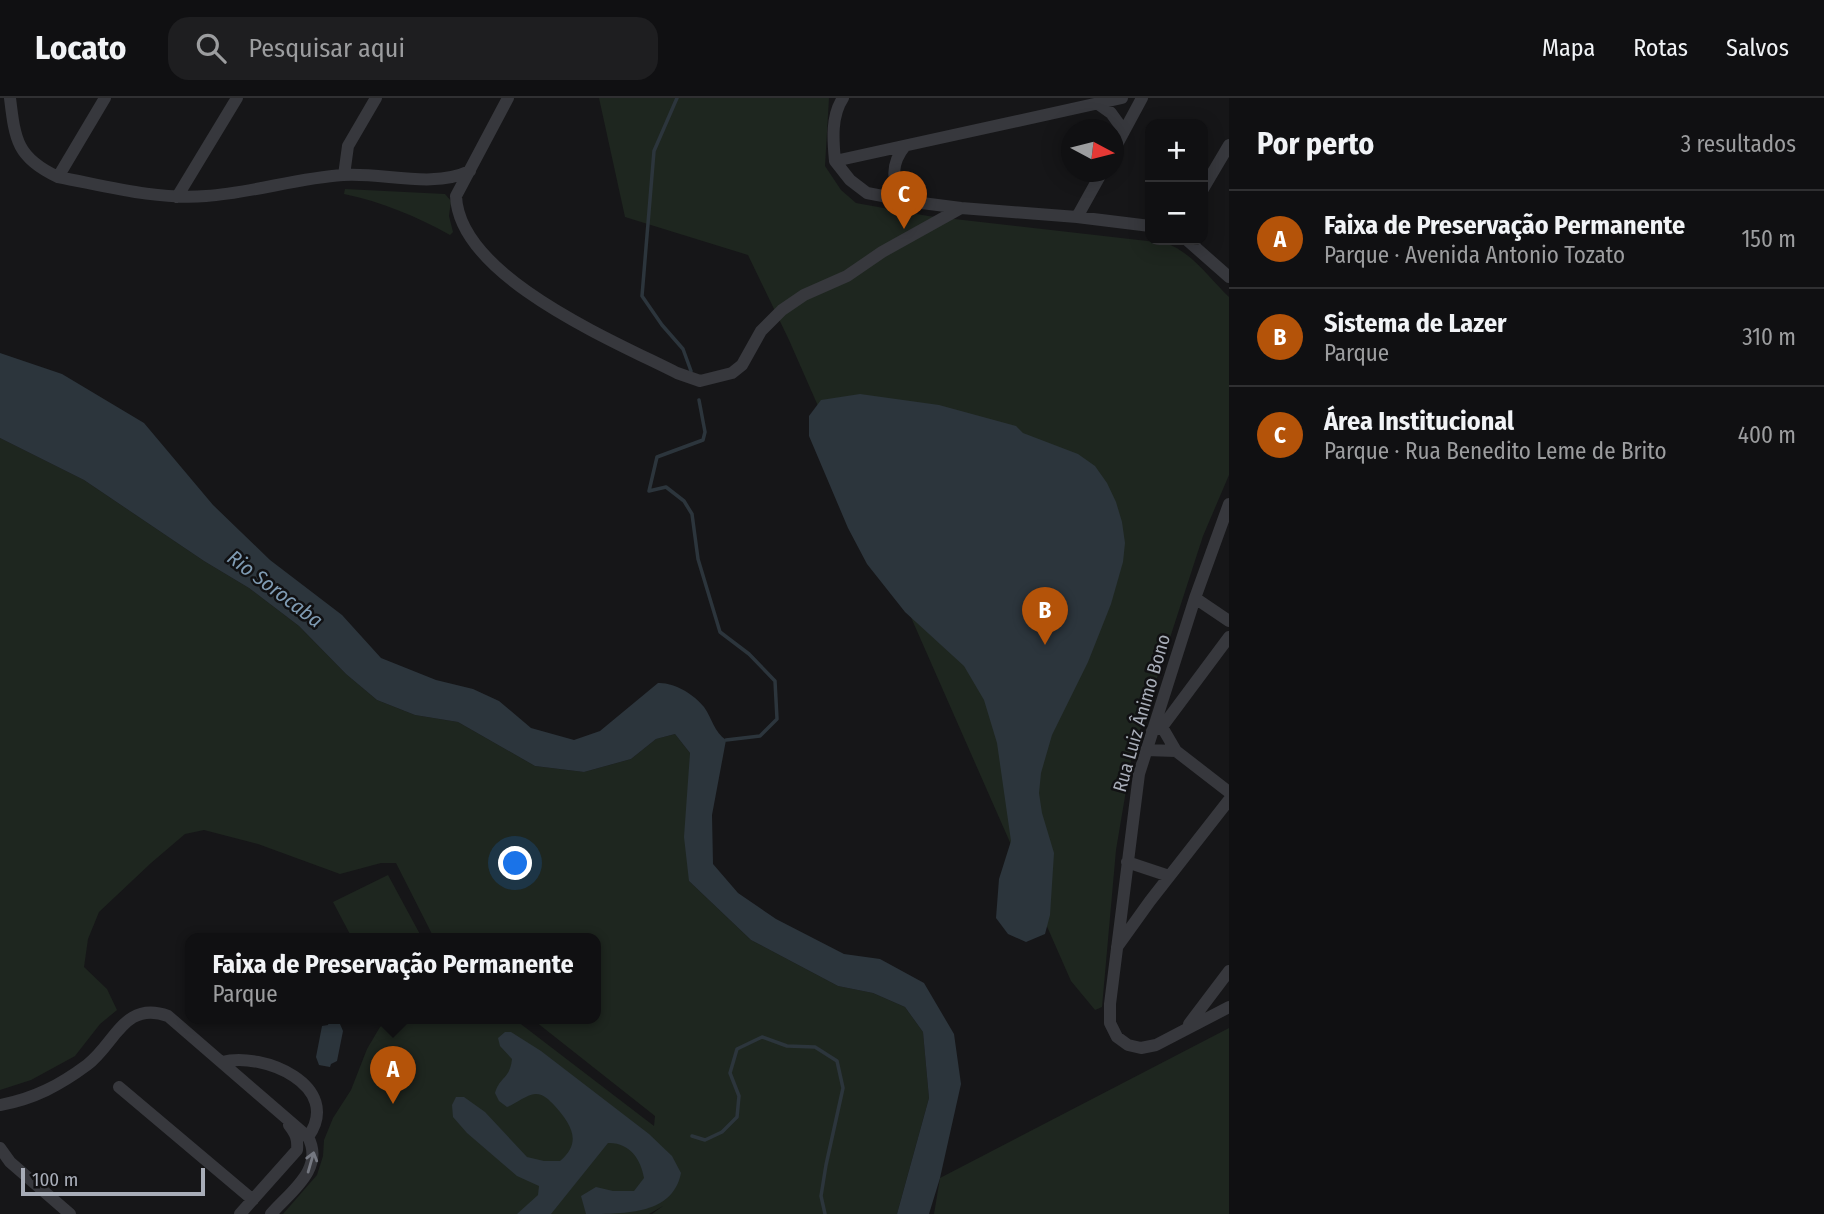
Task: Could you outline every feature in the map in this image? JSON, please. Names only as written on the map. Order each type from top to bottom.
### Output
[{"type":"street","points":[[10,98],[13,129],[26,158],[58,177],[177,197],[207,196],[344,175],[440,179],[457,178],[470,171]]},
{"type":"street","points":[[58,177],[105,98]]},
{"type":"street","points":[[177,197],[237,98]]},
{"type":"street","points":[[344,175],[348,146],[376,98]]},
{"type":"street","points":[[508,98],[456,196],[456,209],[461,222],[486,256],[536,300],[677,373],[700,381],[719,378],[742,365],[761,331],[782,310],[804,295],[847,276],[882,252],[961,208]]},
{"type":"street","points":[[843,98],[837,106],[833,137],[835,161],[850,180],[867,192],[961,208],[1145,225]]},
{"type":"street","points":[[835,161],[1122,98]]},
{"type":"street","points":[[1124,131],[1142,98]]},
{"type":"street","points":[[1097,103],[1117,119]]},
{"type":"street","points":[[1207,182],[1229,145]]},
{"type":"street","points":[[902,200],[896,188],[894,171],[896,158],[905,146]]},
{"type":"street","points":[[1077,217],[1096,182]]},
{"type":"street","points":[[1193,245],[1229,277]]},
{"type":"street","name":"Rua Luiz Ânimo Bono","points":[[1187,1027],[1156,1045],[1142,1048],[1128,1045],[1117,1037],[1110,1023],[1139,774],[1146,750],[1157,729],[1166,690],[1195,598],[1229,504]]},
{"type":"street","points":[[1195,598],[1229,621]]},
{"type":"street","points":[[1229,637],[1157,729],[1176,751],[1229,792]]},
{"type":"street","points":[[1166,690],[1192,684]]},
{"type":"street","points":[[1146,750],[1176,751]]},
{"type":"street","points":[[1117,948],[1229,800]]},
{"type":"street","points":[[1127,862],[1169,876]]},
{"type":"street","points":[[1121,911],[1142,908],[1150,901]]},
{"type":"street","points":[[1187,1027],[1229,971]]},
{"type":"street","points":[[1187,1027],[1229,1007]]},
{"type":"street","points":[[0,1105],[25,1101],[54,1088],[90,1062],[130,1018],[148,1012],[168,1016],[308,1137],[314,1154],[310,1171],[271,1214]]},
{"type":"street","points":[[222,1062],[251,1060],[279,1067],[304,1083],[313,1097],[316,1113],[314,1126],[308,1137]]},
{"type":"street","points":[[119,1087],[253,1200]]},
{"type":"street","points":[[240,1214],[297,1150],[296,1133],[278,1111]]},
{"type":"street","points":[[0,1148],[10,1162],[70,1214]]},
{"type":"shaded area","points":[[599,98],[829,98],[825,166],[841,190],[856,203],[928,216],[1145,241],[1145,245],[1170,245],[1192,259],[1229,297],[1229,475],[1203,536],[1132,755],[1116,850],[1102,1007],[1095,1010],[1071,981],[789,340],[748,255],[625,217]]},
{"type":"shaded area","points":[[345,189],[445,194],[451,201],[449,216],[453,232],[450,235],[398,210],[344,194]]},
{"type":"shaded area","points":[[0,438],[84,480],[249,588],[299,626],[346,674],[377,700],[415,715],[458,722],[535,766],[584,772],[631,759],[656,739],[675,734],[690,753],[689,881],[751,940],[838,986],[873,993],[905,1007],[923,1032],[929,1098],[897,1214],[652,1214],[663,1206],[649,1214],[283,1214],[317,1175],[323,1156],[324,1140],[333,1118],[351,1090],[367,1049],[384,1024],[521,1024],[654,1126],[655,1116],[539,1024],[601,1024],[601,933],[431,933],[396,863],[381,863],[340,874],[258,844],[204,830],[185,834],[99,912],[88,939],[84,967],[107,989],[117,1010],[100,1024],[75,1056],[31,1080],[0,1090]]},
{"type":"shaded area","points":[[388,875],[419,933],[349,933],[333,902]]},
{"type":"shaded area","points":[[1229,1028],[1229,1214],[934,1214],[940,1178]]},
{"type":"water","name":"Rio Sorocaba","points":[[0,353],[62,374],[144,423],[213,505],[270,560],[342,615],[381,658],[436,680],[473,689],[499,701],[531,728],[574,740],[600,731],[658,683],[677,687],[700,702],[726,740],[712,815],[713,864],[738,893],[776,919],[844,954],[880,959],[924,983],[954,1034],[961,1084],[929,1214],[897,1214],[929,1098],[923,1032],[905,1007],[873,993],[838,986],[751,940],[689,881],[684,837],[690,753],[675,734],[656,739],[631,759],[584,772],[535,766],[458,722],[415,715],[377,700],[346,674],[299,626],[249,588],[84,480],[0,438]]},
{"type":"water","points":[[860,394],[939,405],[1016,426],[1023,433],[1078,454],[1095,466],[1116,502],[1125,543],[1123,562],[1111,604],[1088,662],[1052,735],[1041,773],[1039,793],[1042,813],[1054,853],[1050,915],[1045,934],[1026,942],[1008,934],[996,918],[999,879],[1011,841],[997,743],[984,700],[964,666],[905,612],[867,564],[848,528],[809,436],[809,416],[821,400]]},
{"type":"water","points":[[340,1024],[343,1031],[337,1061],[330,1067],[319,1065],[316,1057],[322,1026]]},
{"type":"water","points":[[505,1032],[511,1032],[541,1051],[649,1134],[672,1156],[681,1173],[669,1197],[646,1209],[632,1212],[586,1214],[581,1196],[596,1187],[613,1191],[634,1191],[644,1178],[633,1153],[622,1145],[608,1143],[551,1214],[517,1214],[538,1195],[539,1186],[517,1176],[467,1133],[453,1117],[452,1105],[456,1097],[464,1097],[485,1112],[527,1157],[560,1161],[567,1154],[573,1140],[565,1119],[544,1096],[533,1094],[507,1107],[499,1101],[495,1093],[509,1070],[512,1059],[500,1046],[498,1038]]},
{"type":"waterway","points":[[677,98],[654,151],[642,296],[683,349],[691,371]]},
{"type":"waterway","points":[[699,400],[705,432],[703,440],[657,457],[649,491],[666,487],[684,501],[692,514],[698,559],[720,632],[749,654],[775,681],[777,719],[760,736],[726,740]]},
{"type":"waterway","points":[[692,1136],[705,1140],[722,1132],[737,1117],[739,1096],[730,1073],[737,1049],[762,1037],[787,1046],[815,1047],[837,1061],[843,1088],[821,1196],[825,1214]]},
{"type":"place","name":"Área Institucional","points":[[904,229]]},
{"type":"place","name":"Sistema de Lazer","points":[[1045,645]]},
{"type":"place","name":"Faixa de Preservação Permanente","points":[[393,1104]]}]
